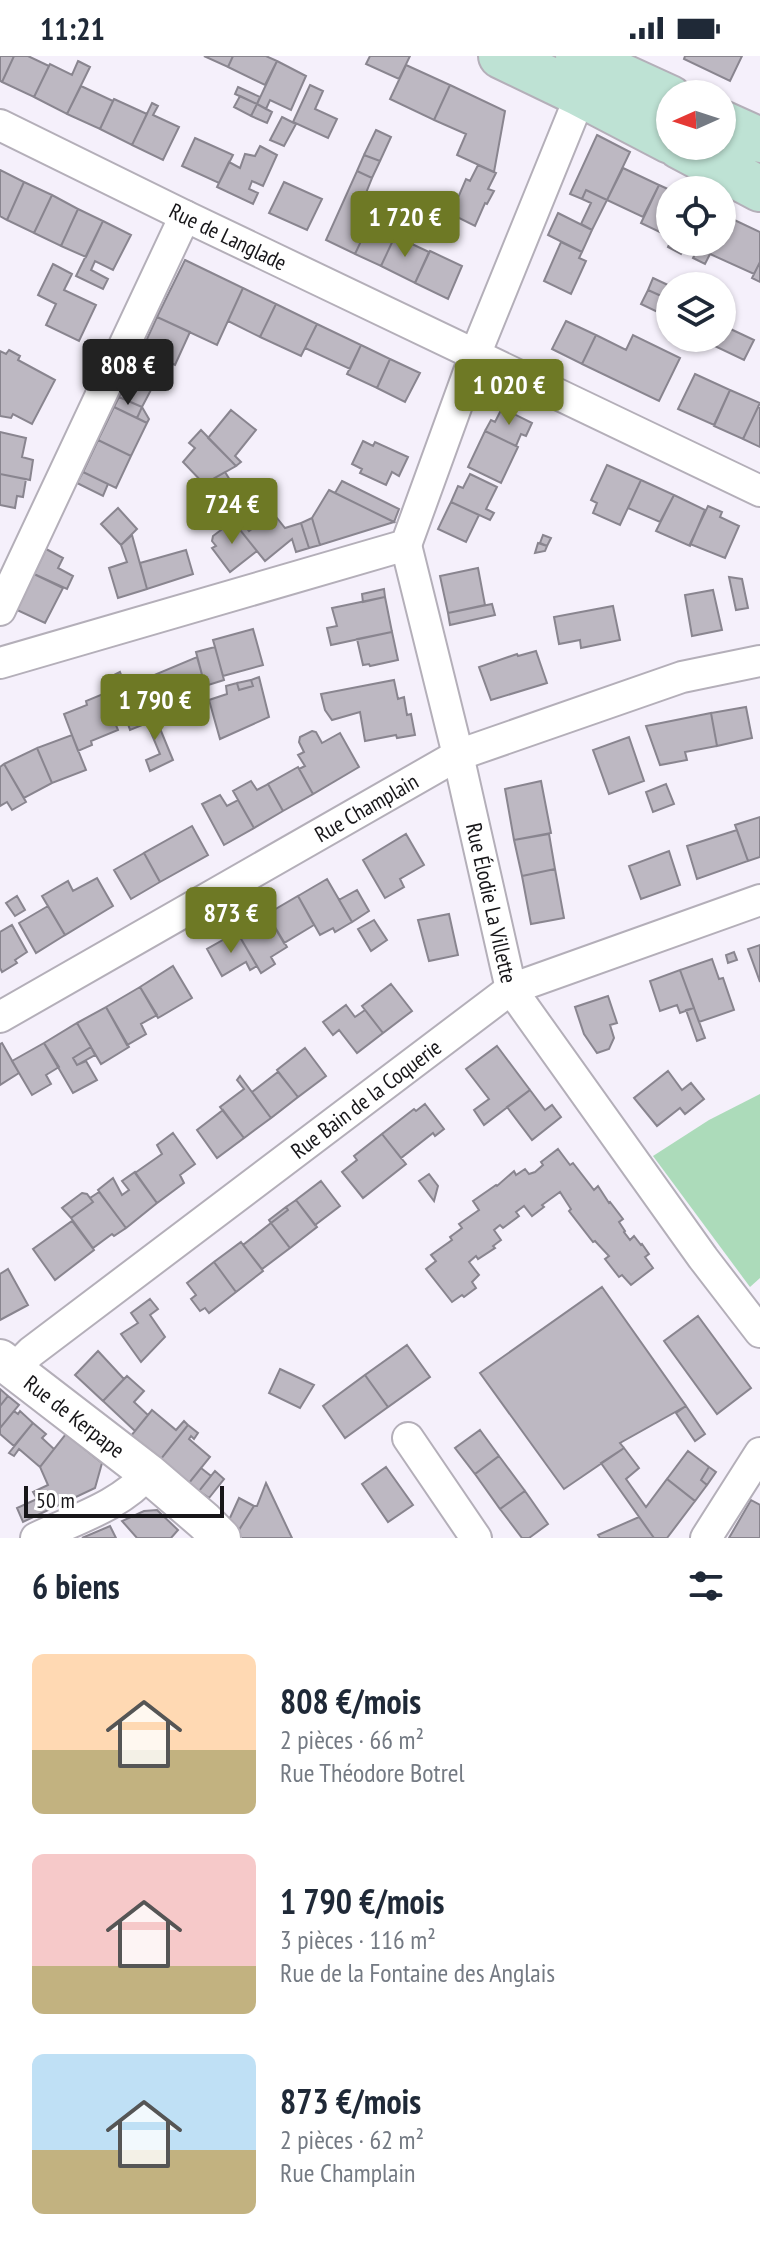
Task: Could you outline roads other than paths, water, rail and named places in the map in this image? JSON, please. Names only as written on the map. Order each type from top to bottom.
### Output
[{"type":"main road","points":[[501,56],[584,71],[656,94]]},
{"type":"main road","points":[[584,71],[656,130]]},
{"type":"main road","points":[[736,129],[760,140]]},
{"type":"main road","points":[[705,160],[760,189]]},
{"type":"street","points":[[0,663],[406,545],[584,71]]},
{"type":"street","name":"Rue de Langlade","points":[[0,125],[760,491]]},
{"type":"street","points":[[0,610],[185,216]]},
{"type":"street","name":"Rue Élodie La Villette","points":[[406,545],[511,989],[703,1258],[760,1332]]},
{"type":"street","name":"Rue Champlain","points":[[0,1017],[458,755],[682,677],[760,661]]},
{"type":"street","name":"Rue Bain de la Coquerie","points":[[7,1364],[31,1352],[511,989],[760,900]]},
{"type":"street","name":"Rue de Kerpape","points":[[7,1364],[148,1473],[221,1538]]},
{"type":"street","points":[[408,1438],[476,1538]]},
{"type":"street","points":[[706,1538],[760,1453]]},
{"type":"street","points":[[36,1538],[113,1501],[148,1473]]}]
